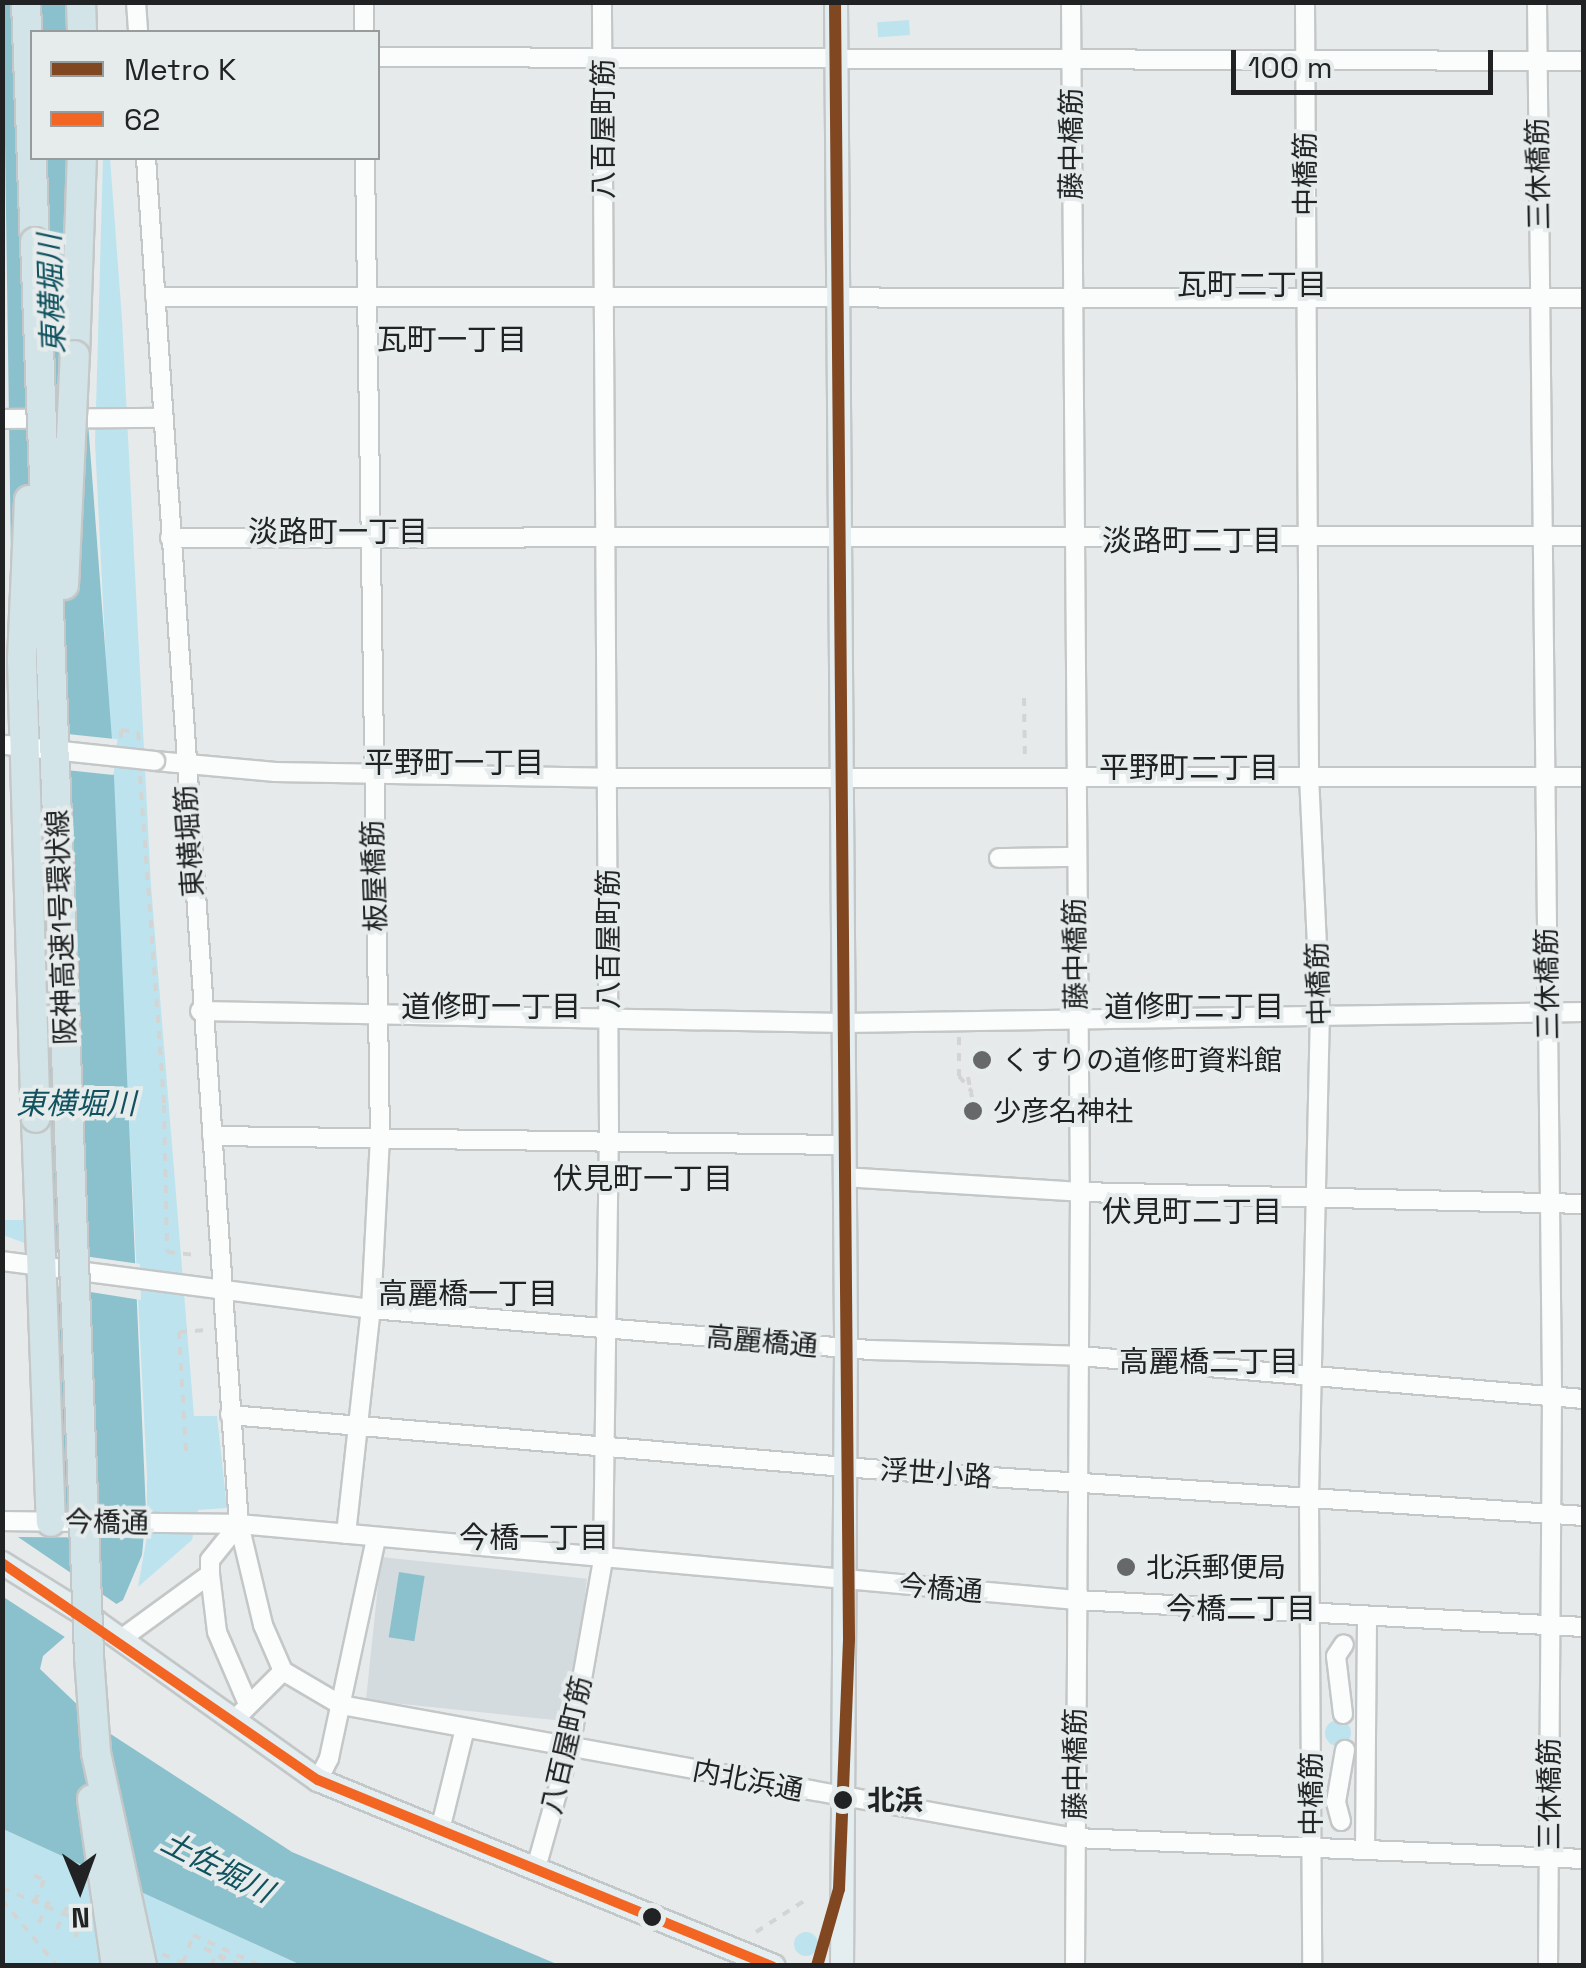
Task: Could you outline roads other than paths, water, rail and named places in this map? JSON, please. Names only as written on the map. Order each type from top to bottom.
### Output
[{"type":"highway","name":"阪神高速1号環状線","points":[[26,2],[30,109]]},
{"type":"highway","points":[[38,30],[39,2]]},
{"type":"highway","points":[[81,2],[82,30]]},
{"type":"highway","name":"阪神高速1号環状線","points":[[32,160],[96,1753],[142,1966]]},
{"type":"highway","points":[[35,242],[36,160]]},
{"type":"highway","points":[[56,777],[82,160]]},
{"type":"highway","points":[[38,353],[22,658],[34,1266],[51,1522]]},
{"type":"highway","points":[[96,1753],[92,1802],[116,1966]]},
{"type":"main road","points":[[836,2],[846,1348],[842,1966]]},
{"type":"main road","points":[[2,1563],[95,1621],[232,1724],[318,1780],[773,1966]]},
{"type":"street","points":[[136,2],[138,30]]},
{"type":"street","points":[[364,2],[364,30]]},
{"type":"street","name":"八百屋町筋","points":[[536,1868],[570,1747],[603,1558],[609,1141],[602,2]]},
{"type":"street","name":"藤中橋筋","points":[[1071,2],[1074,857],[1080,1192],[1075,1966]]},
{"type":"street","name":"中橋筋","points":[[1306,2],[1309,776],[1320,1011],[1311,1378],[1312,1966]]},
{"type":"street","name":"三休橋筋","points":[[1537,2],[1546,535],[1544,778],[1552,1398],[1548,1966]]},
{"type":"street","points":[[380,57],[1584,61]]},
{"type":"street","name":"東横堀筋","points":[[146,160],[183,764],[212,1136],[218,1293],[239,1524],[264,1625],[283,1671]]},
{"type":"street","name":"板屋橋筋","points":[[346,1534],[371,1309],[380,1138],[370,774],[366,160]]},
{"type":"street","points":[[155,296],[367,300],[1584,298]]},
{"type":"street","points":[[2,419],[162,418]]},
{"type":"street","points":[[170,538],[1584,536]]},
{"type":"street","points":[[4,745],[148,763],[370,774],[608,778],[1584,777]]},
{"type":"street","points":[[999,858],[1074,857]]},
{"type":"street","points":[[200,1011],[608,1015],[844,1023],[1320,1011],[1584,1012]]},
{"type":"street","points":[[212,1136],[844,1145]]},
{"type":"street","points":[[844,1177],[1080,1192],[1316,1194],[1584,1204]]},
{"type":"street","name":"高麗橋通","points":[[2,1261],[218,1293],[371,1309],[846,1348],[1080,1356],[1584,1399]]},
{"type":"street","name":"浮世小路","points":[[230,1415],[1080,1484],[1584,1516]]},
{"type":"street","name":"今橋通","points":[[10,1521],[239,1524],[1076,1600],[1584,1628]]},
{"type":"street","points":[[239,1524],[210,1560],[210,1574],[217,1632],[248,1704]]},
{"type":"street","points":[[318,1780],[341,1705],[376,1538]]},
{"type":"street","points":[[121,1639],[210,1574]]},
{"type":"street","points":[[1364,1850],[1367,1618]]},
{"type":"street","points":[[1344,1644],[1336,1656],[1344,1714],[1366,1734]]},
{"type":"street","points":[[232,1724],[283,1671]]},
{"type":"street","name":"内北浜通","points":[[283,1671],[341,1705],[843,1800],[1075,1838],[1584,1859]]},
{"type":"street","points":[[1311,1714],[1344,1714]]},
{"type":"street","points":[[440,1830],[465,1728]]},
{"type":"street","points":[[1311,1750],[1344,1750],[1366,1734]]},
{"type":"street","points":[[1342,1820],[1336,1802],[1344,1750]]},
{"type":"water","points":[[3,3],[94,3],[95,30],[30,30],[30,160],[96,160],[88,422],[113,753],[146,1512],[142,1555],[123,1600],[67,1635],[43,1656],[40,1669],[103,1729],[292,1852],[559,1965],[301,1965],[3,1829],[3,1501],[29,1500],[38,1487],[12,629]]},
{"type":"water","points":[[399,1572],[425,1576],[414,1641],[389,1637]]},
{"type":"metro line","name":"K","points":[[817,1966],[839,1889],[849,1638],[835,2]]},
{"type":"place","name":"くすりの道修町資料館","points":[[982,1060]]},
{"type":"place","name":"少彦名神社","points":[[973,1111]]},
{"type":"place","name":"北浜郵便局","points":[[1126,1567]]},
{"type":"place","name":"北浜","points":[[843,1800]]},
{"type":"district","name":"瓦町二丁目","points":[[1252,285]]},
{"type":"district","name":"瓦町一丁目","points":[[452,340]]},
{"type":"district","name":"淡路町一丁目","points":[[338,532]]},
{"type":"district","name":"淡路町二丁目","points":[[1192,541]]},
{"type":"district","name":"平野町一丁目","points":[[454,763]]},
{"type":"district","name":"平野町二丁目","points":[[1189,768]]},
{"type":"district","name":"道修町一丁目","points":[[491,1007]]},
{"type":"district","name":"道修町二丁目","points":[[1194,1007]]},
{"type":"district","name":"伏見町一丁目","points":[[643,1179]]},
{"type":"district","name":"伏見町二丁目","points":[[1192,1212]]},
{"type":"district","name":"高麗橋一丁目","points":[[468,1294]]},
{"type":"district","name":"高麗橋二丁目","points":[[1209,1362]]},
{"type":"district","name":"今橋一丁目","points":[[534,1538]]},
{"type":"district","name":"今橋二丁目","points":[[1241,1609]]},
{"type":"water label","name":"東横堀川","points":[[52,294]]},
{"type":"water label","name":"東横堀川","points":[[76,1104]]},
{"type":"water label","name":"土佐堀川","points":[[217,1867]]}]
